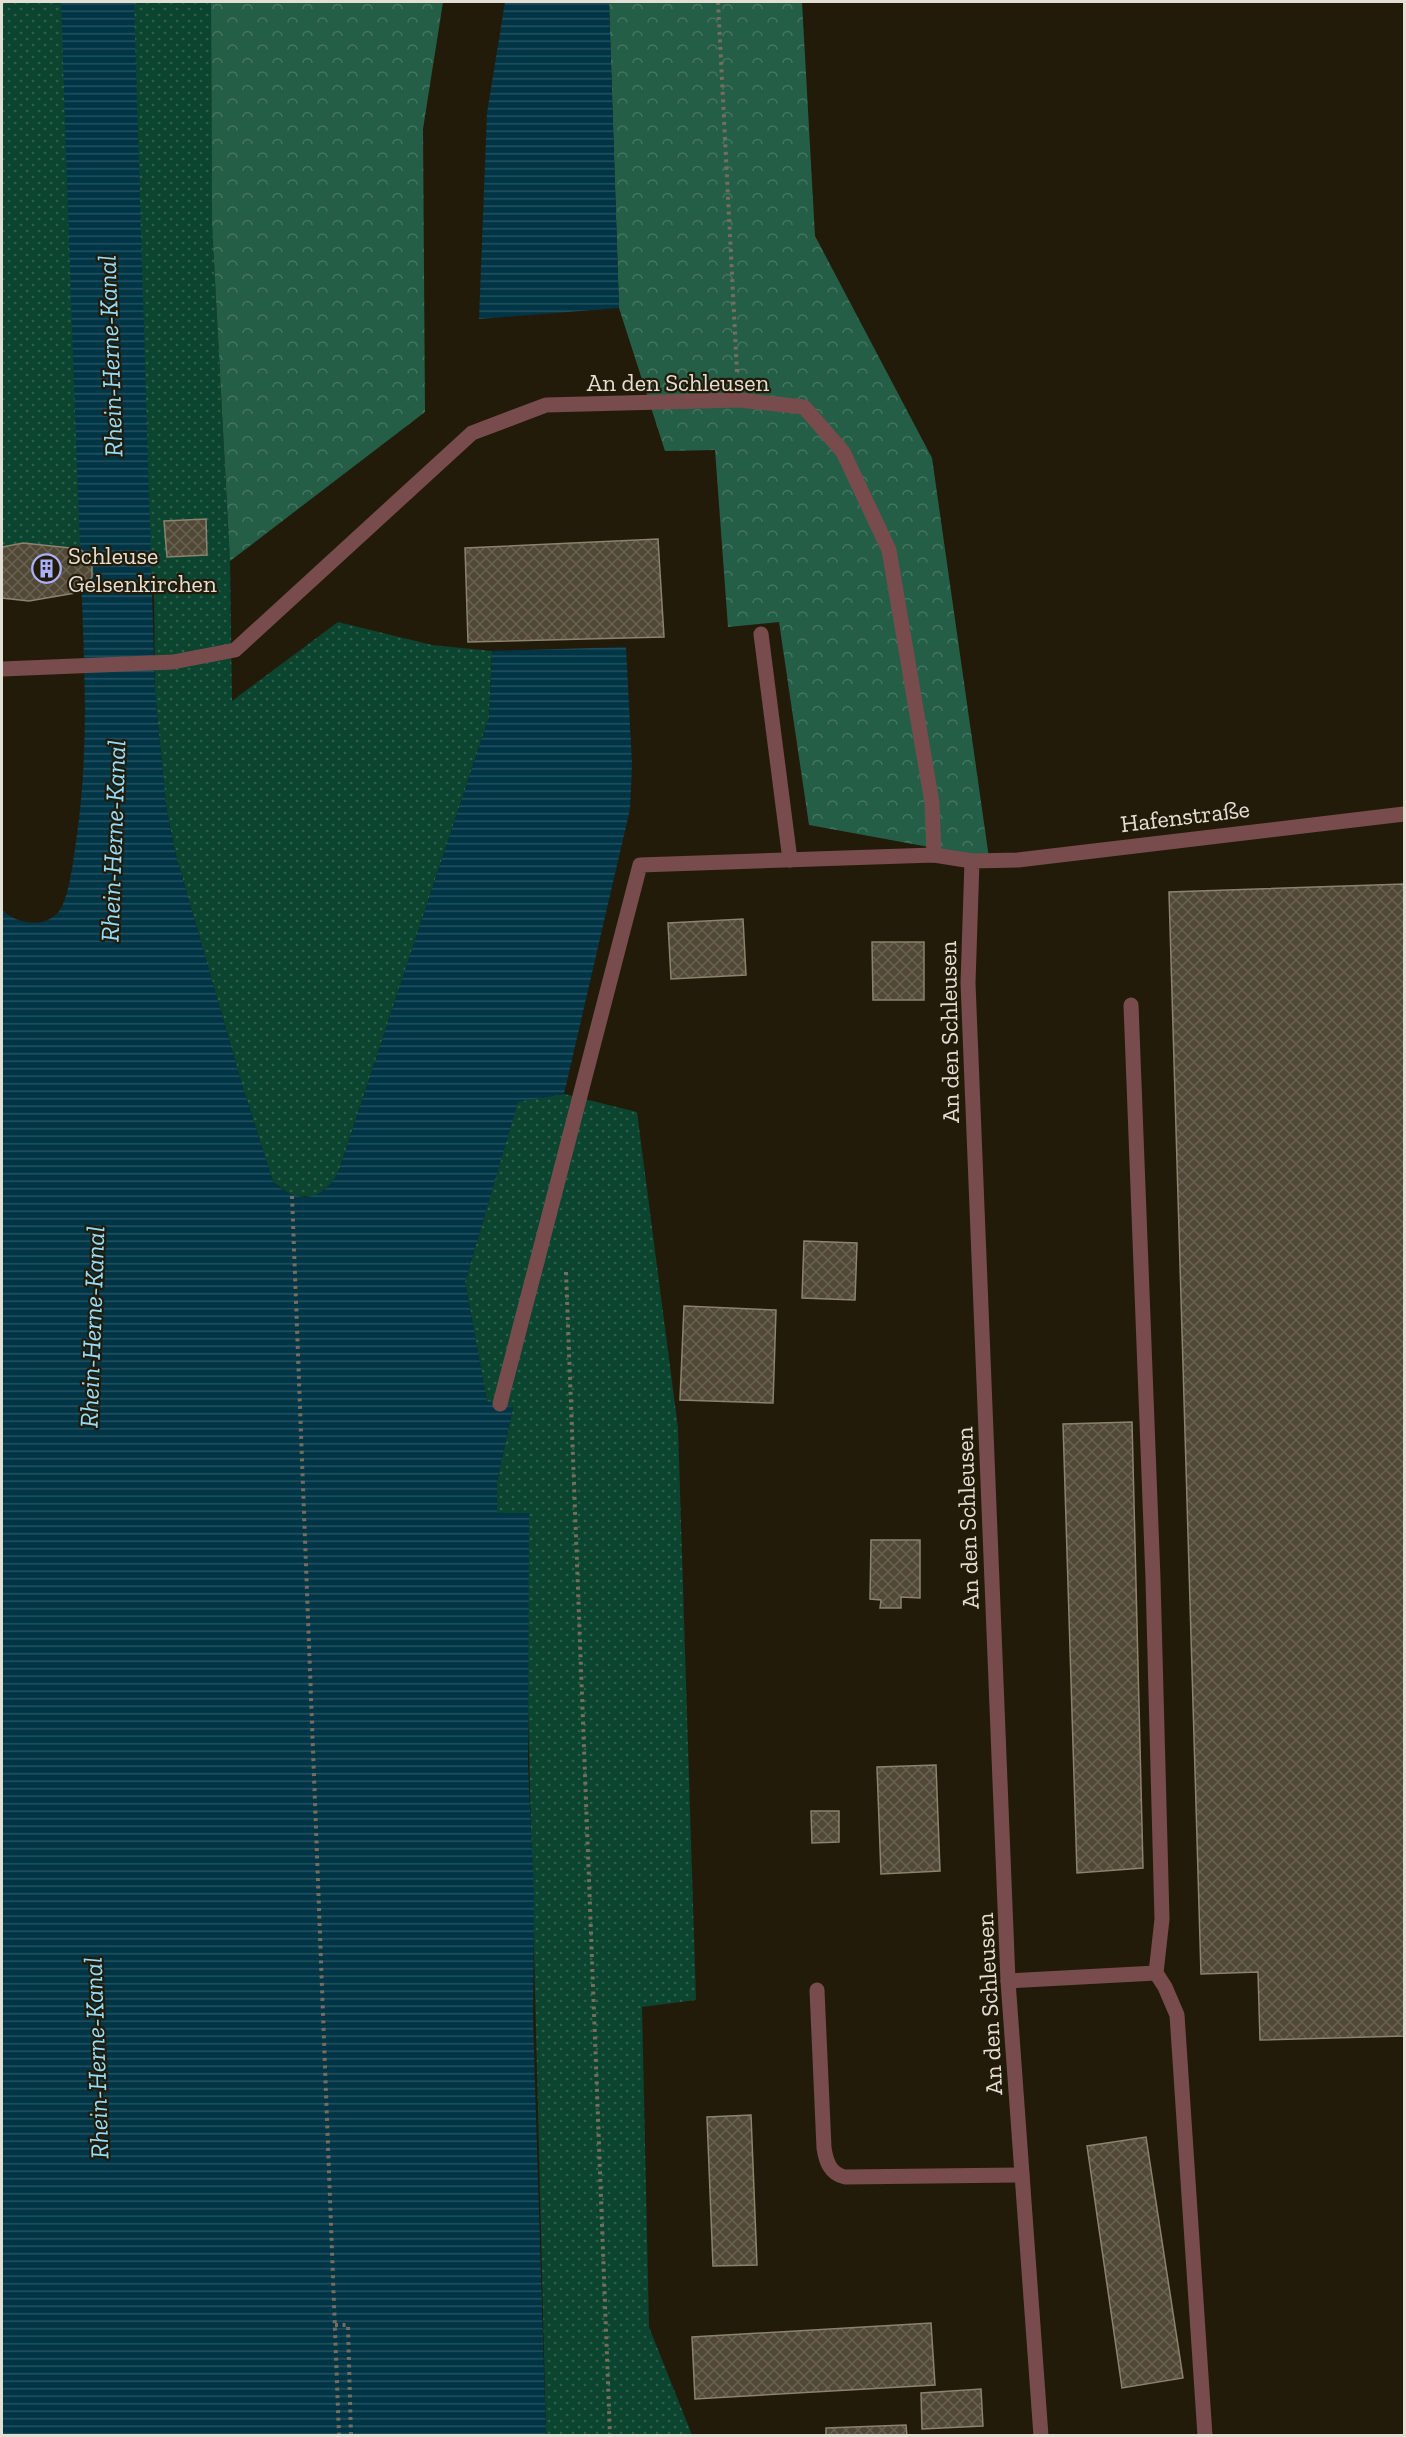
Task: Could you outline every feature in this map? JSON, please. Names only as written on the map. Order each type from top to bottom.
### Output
[{"type":"street","name":"An den Schleusen","points":[[2,669],[173,662],[235,650],[472,434],[546,405],[739,400],[804,408],[843,452],[889,550],[932,803],[934,855]]},
{"type":"street","points":[[761,634],[790,860]]},
{"type":"street","name":"Hafenstraße","points":[[972,861],[1018,861],[1404,814]]},
{"type":"street","points":[[500,1404],[640,865],[934,855],[972,861]]},
{"type":"street","name":"An den Schleusen","points":[[972,861],[968,983],[1008,1981],[1041,2436]]},
{"type":"street","points":[[1131,1005],[1153,1579],[1162,1919],[1156,1973],[1166,1987],[1177,2015],[1205,2436]]},
{"type":"street","points":[[1008,1981],[1156,1973]]},
{"type":"street","points":[[817,1990],[824,2148],[825,2158],[835,2173],[844,2177],[1022,2175]]},
{"type":"path","points":[[718,2],[739,400]]},
{"type":"path","points":[[292,1196],[339,2436]]},
{"type":"path","points":[[566,1270],[610,2436]]},
{"type":"path","points":[[335,2325],[348,2325],[351,2436]]},
{"type":"green space","points":[[2,2],[211,2],[212,224],[230,561],[232,701],[338,622],[432,645],[492,651],[489,717],[339,1170],[334,1181],[317,1196],[292,1196],[273,1182],[243,1088],[175,852],[166,806],[155,693],[154,581],[92,577],[80,549],[23,543],[2,547]]},
{"type":"green space","points":[[211,2],[443,2],[423,129],[425,412],[230,561],[212,224]]},
{"type":"green space","points":[[609,2],[802,2],[815,236],[932,458],[989,858],[809,825],[779,622],[728,627],[715,450],[665,451],[619,308]]},
{"type":"green space","points":[[564,1094],[637,1112],[678,1428],[696,2000],[642,2007],[649,2327],[692,2435],[546,2435],[526,1627],[529,1513],[497,1513],[497,1482],[513,1407],[487,1402],[465,1282],[518,1101]]},
{"type":"water","name":"Rhein-Herne-Kanal","points":[[61,2],[134,2],[155,692],[166,806],[175,852],[243,1088],[273,1182],[282,1189],[301,1196],[319,1193],[333,1180],[339,1170],[489,717],[492,651],[626,647],[632,764],[630,809],[564,1094],[518,1102],[465,1282],[487,1401],[513,1407],[497,1482],[497,1513],[529,1513],[528,1764],[534,1894],[533,2021],[546,2435],[2,2435],[2,910],[17,919],[35,923],[52,918],[63,904],[71,873],[81,805],[85,731]]},
{"type":"water","points":[[505,2],[609,2],[619,308],[479,319],[487,113]]},
{"type":"building","points":[[206,519],[207,555],[167,557],[164,521]]},
{"type":"building","points":[[658,539],[664,637],[468,642],[465,548]]},
{"type":"building","name":"Schleuse Gelsenkirchen","points":[[23,543],[80,549],[92,560],[92,577],[81,592],[29,601],[2,598],[2,547]]},
{"type":"building","points":[[1404,884],[1404,2036],[1260,2040],[1258,1972],[1201,1974],[1169,892]]},
{"type":"building","points":[[743,919],[746,975],[671,979],[668,923]]},
{"type":"building","points":[[872,942],[924,942],[924,1000],[873,1000]]},
{"type":"building","points":[[804,1241],[857,1243],[855,1300],[802,1298]]},
{"type":"building","points":[[684,1306],[776,1310],[773,1403],[680,1400]]},
{"type":"building","points":[[1132,1422],[1143,1868],[1077,1873],[1063,1424]]},
{"type":"building","points":[[871,1540],[920,1540],[920,1598],[901,1597],[901,1608],[880,1608],[881,1600],[870,1599]]},
{"type":"building","points":[[936,1765],[940,1871],[881,1874],[877,1767]]},
{"type":"building","points":[[811,1811],[839,1811],[839,1842],[812,1843]]},
{"type":"building","points":[[751,2115],[757,2265],[713,2266],[707,2117]]},
{"type":"building","points":[[1146,2137],[1183,2378],[1122,2388],[1087,2146]]},
{"type":"building","points":[[931,2323],[935,2385],[695,2399],[692,2337]]},
{"type":"building","points":[[981,2389],[983,2426],[922,2429],[921,2393]]},
{"type":"building","points":[[906,2425],[907,2436],[826,2436],[826,2428]]},
{"type":"place","name":"Schleuse Gelsenkirchen","points":[[47,569]]}]
